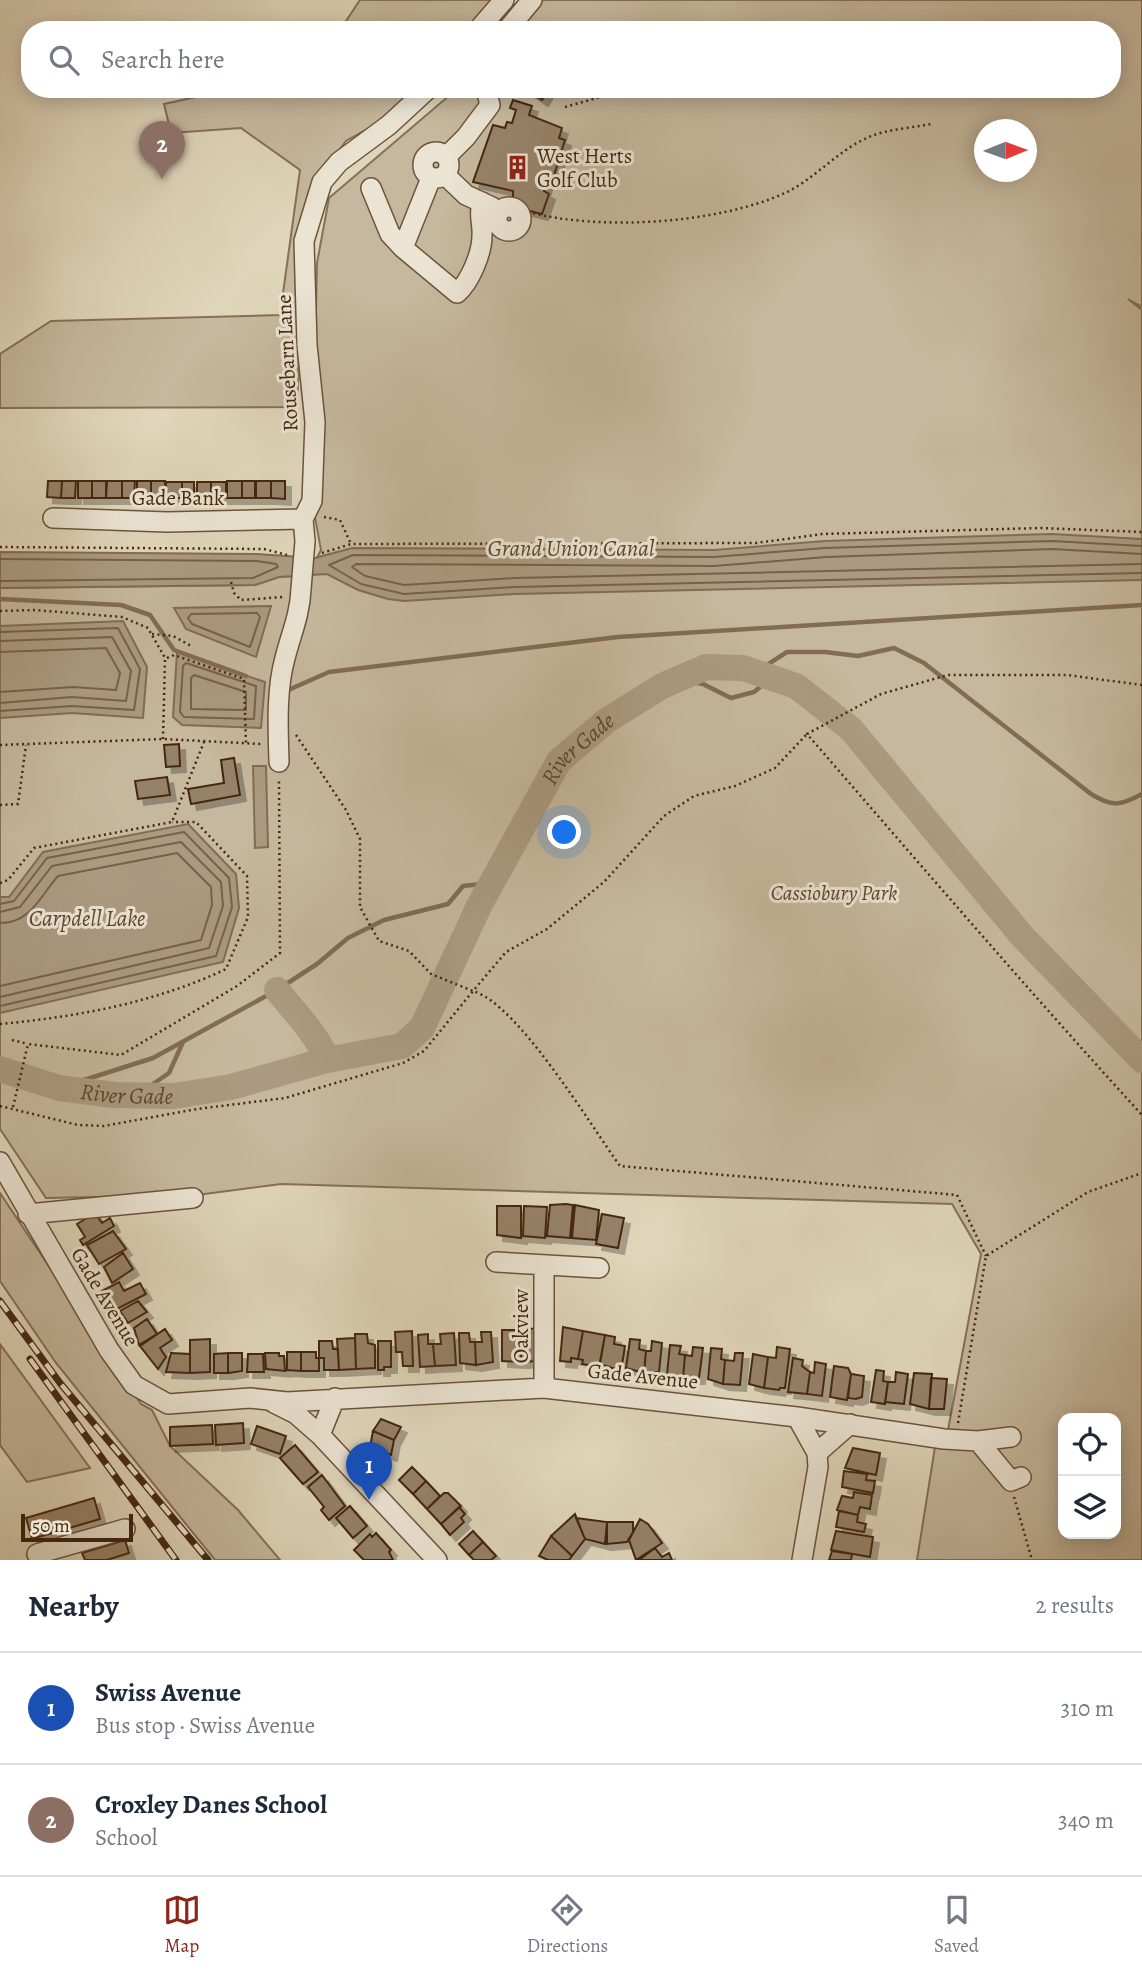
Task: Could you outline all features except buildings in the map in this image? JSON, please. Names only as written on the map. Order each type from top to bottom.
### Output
[{"type":"street","points":[[486,21],[504,0]]},
{"type":"street","points":[[514,21],[532,0]]},
{"type":"street","name":"Rousebarn Lane","points":[[283,746],[279,702],[284,660],[300,614],[306,550],[305,516],[312,501],[315,422],[307,345],[304,240],[322,183],[340,162],[389,125],[418,98]]},
{"type":"street","points":[[402,248],[441,170],[490,105],[488,98]]},
{"type":"street","points":[[441,170],[466,195],[500,211]]},
{"type":"street","points":[[371,188],[390,234],[402,248],[457,293],[467,284],[483,239],[478,215],[482,202]]},
{"type":"street","name":"Gade Bank","points":[[53,518],[167,522],[305,516]]},
{"type":"street","name":"Gade Avenue","points":[[0,1162],[109,1350],[134,1385],[168,1404],[250,1398],[270,1401],[544,1388],[797,1417],[950,1440],[978,1441],[1010,1437]]},
{"type":"street","points":[[28,1214],[193,1198]]},
{"type":"street","name":"Oakview","points":[[496,1262],[599,1268]]},
{"type":"street","name":"Oakview","points":[[544,1265],[544,1388]]},
{"type":"street","points":[[320,1435],[335,1398]]},
{"type":"street","points":[[270,1401],[296,1415],[320,1435],[437,1560]]},
{"type":"street","points":[[797,1417],[817,1453],[818,1467],[802,1560]]},
{"type":"street","points":[[817,1453],[850,1424]]},
{"type":"street","points":[[978,1441],[1016,1479]]},
{"type":"street","points":[[37,1554],[74,1552],[125,1529]]},
{"type":"path","points":[[565,107],[597,98]]},
{"type":"path","points":[[528,212],[548,217],[612,223],[660,221],[714,212],[784,194],[868,137],[931,124]]},
{"type":"path","points":[[305,516],[340,520],[351,544]]},
{"type":"path","points":[[0,547],[306,550],[351,544],[756,543],[822,534],[1041,528],[1142,532]]},
{"type":"path","points":[[231,582],[241,600],[301,594]]},
{"type":"path","points":[[0,611],[35,610],[122,617],[148,628],[165,658],[163,739]]},
{"type":"path","points":[[152,634],[173,636],[191,646]]},
{"type":"path","points":[[165,658],[174,655],[244,679],[246,744]]},
{"type":"path","points":[[0,1106],[13,1107],[78,1125],[104,1126],[197,1109],[285,1098],[402,1063],[424,1051],[506,952],[547,929],[604,882],[664,816],[694,796],[735,786],[775,768],[807,734],[881,694],[928,678],[948,675],[1067,675],[1142,685]]},
{"type":"path","points":[[807,734],[1024,986],[1142,1115]]},
{"type":"path","points":[[0,745],[163,739],[283,746],[346,810],[360,839],[360,907],[379,941],[409,951],[431,974],[482,994],[519,1026],[620,1166],[957,1195],[986,1256],[950,1440]]},
{"type":"path","points":[[172,822],[204,742]]},
{"type":"path","points":[[0,805],[19,804],[26,745]]},
{"type":"path","points":[[12,1040],[121,1055],[237,986],[280,953],[283,746]]},
{"type":"path","points":[[0,883],[8,880],[34,848],[172,822],[196,822],[247,876],[248,917],[226,969],[187,988],[57,1019],[0,1024]]},
{"type":"path","points":[[13,1107],[28,1044]]},
{"type":"path","points":[[986,1256],[1088,1192],[1142,1173]]},
{"type":"path","points":[[1016,1479],[1032,1560]]},
{"type":"green space","points":[[360,0],[496,0],[481,21],[346,21]]},
{"type":"green space","name":"Cassiobury Park","points":[[521,0],[1142,0],[1142,307],[1128,299],[1142,310],[1142,1560],[917,1560],[935,1447],[948,1430],[981,1254],[952,1204],[281,1184],[197,1195],[46,1198],[0,1129],[0,588],[255,585],[279,577],[308,575],[321,550],[312,501],[317,263],[329,198],[446,98],[1121,98],[1121,21],[513,21],[510,11]]},
{"type":"green space","points":[[191,98],[409,98],[383,120],[346,141],[329,164],[302,284],[297,407],[0,408],[0,354],[51,321],[280,315],[300,170],[241,128],[171,133],[164,104]]},
{"type":"green space","points":[[0,1193],[141,1404],[152,1410],[170,1446],[238,1510],[280,1560],[215,1560],[56,1363],[0,1281]]},
{"type":"green space","points":[[0,1344],[90,1468],[27,1482],[0,1445]]},
{"type":"water","points":[[1052,534],[1142,539],[1142,580],[514,594],[404,601],[358,590],[327,574],[279,577],[255,585],[0,588],[0,552],[257,554],[315,558],[352,548],[714,550],[825,541]]},
{"type":"water","points":[[271,606],[256,657],[186,629],[174,608]]},
{"type":"water","points":[[123,621],[147,667],[143,718],[72,713],[0,718],[0,626]]},
{"type":"water","points":[[177,652],[265,682],[261,728],[182,725],[173,717]]},
{"type":"water","points":[[253,766],[266,766],[268,847],[255,848]]},
{"type":"water","name":"Carpdell Lake","points":[[188,824],[236,874],[239,908],[223,962],[0,1013],[0,897],[9,897],[43,852]]},
{"type":"waterway","points":[[0,599],[121,605],[150,615],[174,650],[246,676]]},
{"type":"waterway","points":[[286,691],[329,672],[618,637],[1142,605]]},
{"type":"waterway","points":[[756,672],[787,652],[825,652],[858,656],[894,648],[924,663],[1091,794],[1111,803],[1128,801],[1142,794]]},
{"type":"waterway","name":"River Gade","points":[[0,1069],[59,1088],[114,1095],[174,1096],[231,1087],[327,1060],[402,1046],[422,1028],[480,904],[559,761],[606,721],[662,686],[706,667],[743,668],[796,686],[851,729],[1022,936],[1142,1060]]},
{"type":"waterway","points":[[678,679],[703,684],[731,698],[754,692],[772,677]]},
{"type":"waterway","points":[[59,1088],[153,1058],[277,990],[317,964],[348,938],[384,920],[448,904],[463,886],[491,883]]},
{"type":"waterway","points":[[277,990],[312,1032],[327,1060]]},
{"type":"waterway","points":[[137,1095],[169,1073],[183,1042]]},
{"type":"railway","points":[[0,1301],[60,1383],[208,1560]]},
{"type":"railway","points":[[30,1359],[176,1560]]},
{"type":"place","name":"West Herts Golf Club","points":[[517,168]]},
{"type":"place","name":"Croxley Danes School","points":[[162,179]]},
{"type":"place","name":"Swiss Avenue","points":[[369,1500]]},
{"type":"water label","name":"Grand Union Canal","points":[[571,548]]}]
